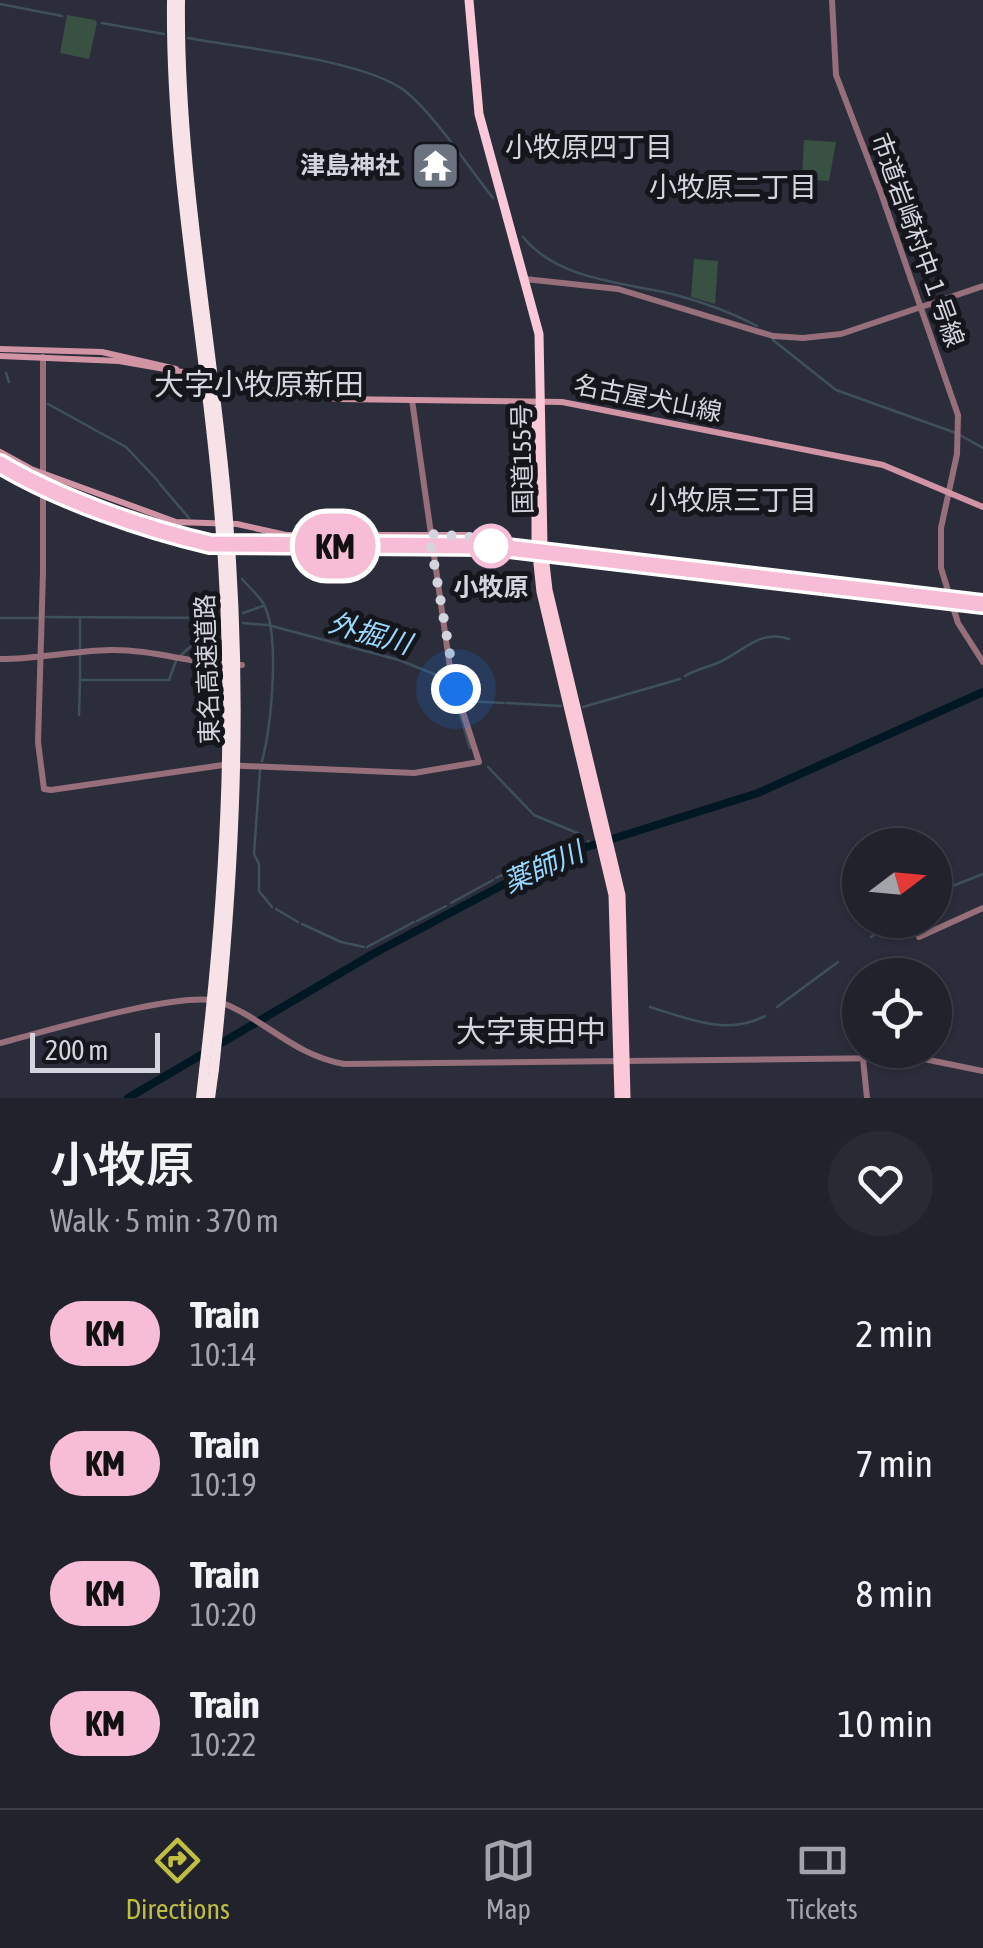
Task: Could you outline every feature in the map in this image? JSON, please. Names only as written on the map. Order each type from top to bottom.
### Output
[{"type":"highway","name":"東名高速道路","points":[[172,0],[177,127],[219,500],[228,654],[226,844],[210,1098]]},
{"type":"highway","name":"東名高速道路","points":[[180,0],[185,126],[218,415],[236,636],[236,808],[228,930],[209,1070],[201,1098]]},
{"type":"highway","name":"国道155号","points":[[466,0],[479,114],[539,334],[541,592],[613,895],[622,1098]]},
{"type":"highway","name":"国道155号","points":[[466,0],[474,115],[535,343],[539,400]]},
{"type":"main road","name":"名古屋犬山線","points":[[0,352],[101,359],[312,396],[539,400],[846,456],[901,470],[983,507]]},
{"type":"main road","points":[[0,452],[41,473],[176,522],[237,524],[286,535],[429,534],[540,545]]},
{"type":"street","name":"市道岩崎村中１号線","points":[[832,0],[836,75],[952,391],[960,434],[942,528],[941,568],[958,624],[983,662]]},
{"type":"street","points":[[524,280],[618,289],[789,338],[841,334],[983,286]]},
{"type":"street","points":[[43,353],[38,742],[44,788],[223,765],[414,773],[479,762],[451,675],[412,400]]},
{"type":"street","points":[[0,659],[42,659],[111,650],[242,665]]},
{"type":"street","points":[[952,922],[983,908]]},
{"type":"street","points":[[0,1043],[187,998],[218,1001],[312,1056],[344,1064],[842,1058]]},
{"type":"street","points":[[952,1065],[983,1071]]},
{"type":"street","points":[[864,1068],[867,1098]]},
{"type":"green space","points":[[67,15],[97,23],[89,59],[60,53]]},
{"type":"green space","points":[[804,140],[836,142],[829,181],[802,179]]},
{"type":"green space","points":[[694,259],[718,261],[715,304],[691,297]]},
{"type":"waterway","points":[[0,4],[62,16]]},
{"type":"waterway","points":[[102,23],[164,34]]},
{"type":"waterway","points":[[188,38],[333,63],[386,80],[405,91],[428,113],[493,198]]},
{"type":"waterway","points":[[523,237],[566,268],[692,300],[757,326]]},
{"type":"waterway","points":[[773,340],[836,390],[956,433],[983,448]]},
{"type":"waterway","points":[[6,373],[9,382]]},
{"type":"waterway","points":[[48,404],[126,447],[158,481]]},
{"type":"waterway","points":[[159,483],[189,518]]},
{"type":"waterway","points":[[242,579],[263,603],[272,636],[271,704],[262,761]]},
{"type":"waterway","name":"外掘川","points":[[243,613],[263,606]]},
{"type":"waterway","name":"外掘川","points":[[46,617],[219,618]]},
{"type":"waterway","name":"外掘川","points":[[0,618],[38,618]]},
{"type":"waterway","points":[[80,618],[80,649]]},
{"type":"waterway","points":[[243,623],[266,625]]},
{"type":"waterway","name":"外掘川","points":[[268,625],[399,660],[449,680]]},
{"type":"waterway","points":[[191,646],[219,631]]},
{"type":"waterway","points":[[685,676],[759,640],[789,639]]},
{"type":"waterway","points":[[180,656],[190,647]]},
{"type":"waterway","points":[[80,656],[80,680],[116,680]]},
{"type":"waterway","points":[[118,680],[169,680],[176,661]]},
{"type":"waterway","points":[[583,707],[680,679]]},
{"type":"waterway","points":[[79,715],[80,681]]},
{"type":"waterway","name":"外掘川","points":[[452,687],[470,748]]},
{"type":"waterway","name":"薬師川","points":[[128,1098],[371,955],[555,857],[758,793],[983,692]]},
{"type":"waterway","points":[[463,701],[504,703]]},
{"type":"waterway","points":[[507,703],[561,706]]},
{"type":"waterway","name":"外掘川","points":[[488,767],[534,815],[582,835]]},
{"type":"waterway","points":[[260,770],[254,854],[259,864],[259,891],[272,907]]},
{"type":"waterway","points":[[568,842],[582,836]]},
{"type":"waterway","name":"外掘川","points":[[588,841],[591,844]]},
{"type":"waterway","points":[[496,878],[564,844]]},
{"type":"waterway","points":[[952,886],[983,874]]},
{"type":"waterway","points":[[451,903],[493,880]]},
{"type":"waterway","points":[[417,921],[446,906]]},
{"type":"waterway","points":[[276,909],[298,922]]},
{"type":"waterway","points":[[367,947],[414,922]]},
{"type":"waterway","points":[[302,924],[341,942],[364,947]]},
{"type":"waterway","points":[[777,1007],[838,962]]},
{"type":"waterway","points":[[650,1007],[722,1025],[751,1022],[765,1016]]},
{"type":"railway","points":[[0,464],[41,486],[137,522],[211,543],[491,546],[983,604]]},
{"type":"train","name":"KM","points":[[0,464],[42,486],[137,522],[210,544],[491,546],[983,604]]},
{"type":"place","name":"津島神社","points":[[435,165]]},
{"type":"place","name":"小牧原","points":[[491,546]]},
{"type":"district","name":"小牧原四丁目","points":[[589,147]]},
{"type":"district","name":"小牧原二丁目","points":[[733,187]]},
{"type":"district","name":"大字小牧原新田","points":[[259,384]]},
{"type":"district","name":"小牧原三丁目","points":[[733,500]]},
{"type":"district","name":"大字東田中","points":[[531,1031]]},
{"type":"route","points":[[456,689],[429,534],[499,539],[491,546]]}]
